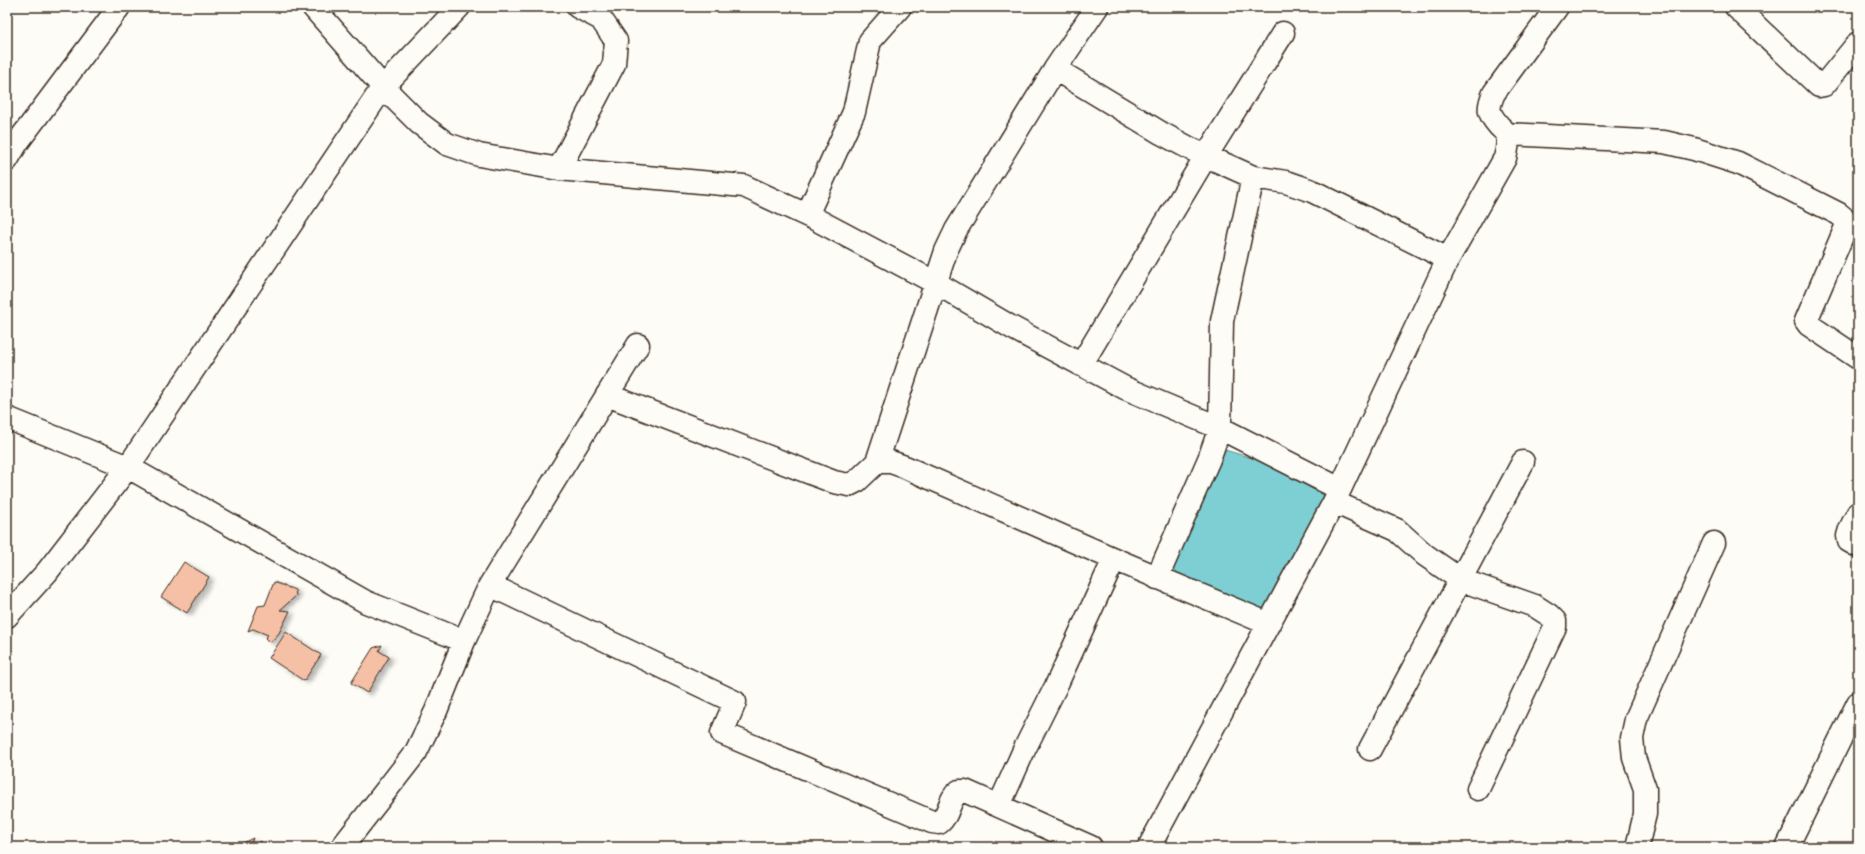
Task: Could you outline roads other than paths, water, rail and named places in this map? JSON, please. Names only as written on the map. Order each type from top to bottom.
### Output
[{"type":"street","points":[[7,160],[17,143],[119,7]]},
{"type":"street","points":[[313,7],[383,87],[419,123],[447,144],[479,155],[559,169],[744,186],[807,215],[936,283],[1011,327],[1125,388],[1220,428],[1397,530],[1425,555],[1461,580],[1535,606],[1549,615],[1555,621],[1555,627],[1478,788]]},
{"type":"street","points":[[7,616],[47,572],[128,467],[383,87],[459,7]]},
{"type":"street","points":[[559,169],[614,64],[616,42],[601,19],[578,7]]},
{"type":"street","points":[[807,215],[854,112],[866,53],[870,41],[900,7]]},
{"type":"street","points":[[607,395],[834,482],[849,485],[857,481],[877,462],[946,251],[956,230],[1055,69],[1096,7]]},
{"type":"street","points":[[1149,847],[1337,496],[1448,258],[1505,158],[1508,148],[1506,134],[1492,118],[1489,104],[1494,93],[1557,7]]},
{"type":"street","points":[[1736,7],[1816,85],[1819,86],[1824,85],[1858,44]]},
{"type":"street","points":[[1081,365],[1206,156],[1283,33]]},
{"type":"street","points":[[1055,69],[1161,133],[1206,156],[1253,177],[1286,182],[1312,192],[1448,258]]},
{"type":"street","points":[[1506,134],[1664,142],[1694,149],[1738,164],[1839,214],[1845,219],[1846,227],[1806,321],[1809,325],[1858,358]]},
{"type":"street","points":[[1157,578],[1209,459],[1220,428],[1222,321],[1253,177]]},
{"type":"street","points":[[342,847],[416,752],[436,711],[464,641],[490,585],[638,345]]},
{"type":"street","points":[[7,418],[128,467],[366,602],[464,641]]},
{"type":"street","points":[[877,462],[892,462],[906,467],[1114,560],[1268,624]]},
{"type":"street","points":[[1370,749],[1524,462]]},
{"type":"street","points":[[1858,513],[1848,536],[1849,541],[1858,546]]},
{"type":"street","points":[[1637,847],[1644,814],[1645,790],[1634,758],[1632,738],[1636,719],[1714,544]]},
{"type":"street","points":[[999,806],[1114,560]]},
{"type":"street","points":[[490,585],[735,702],[722,733],[932,822],[939,823],[943,820],[954,794],[959,791],[964,791],[1091,847]]},
{"type":"street","points":[[1787,847],[1858,703]]},
{"type":"water","points":[[1225,450],[1265,462],[1325,496],[1266,612],[1169,576]]}]
